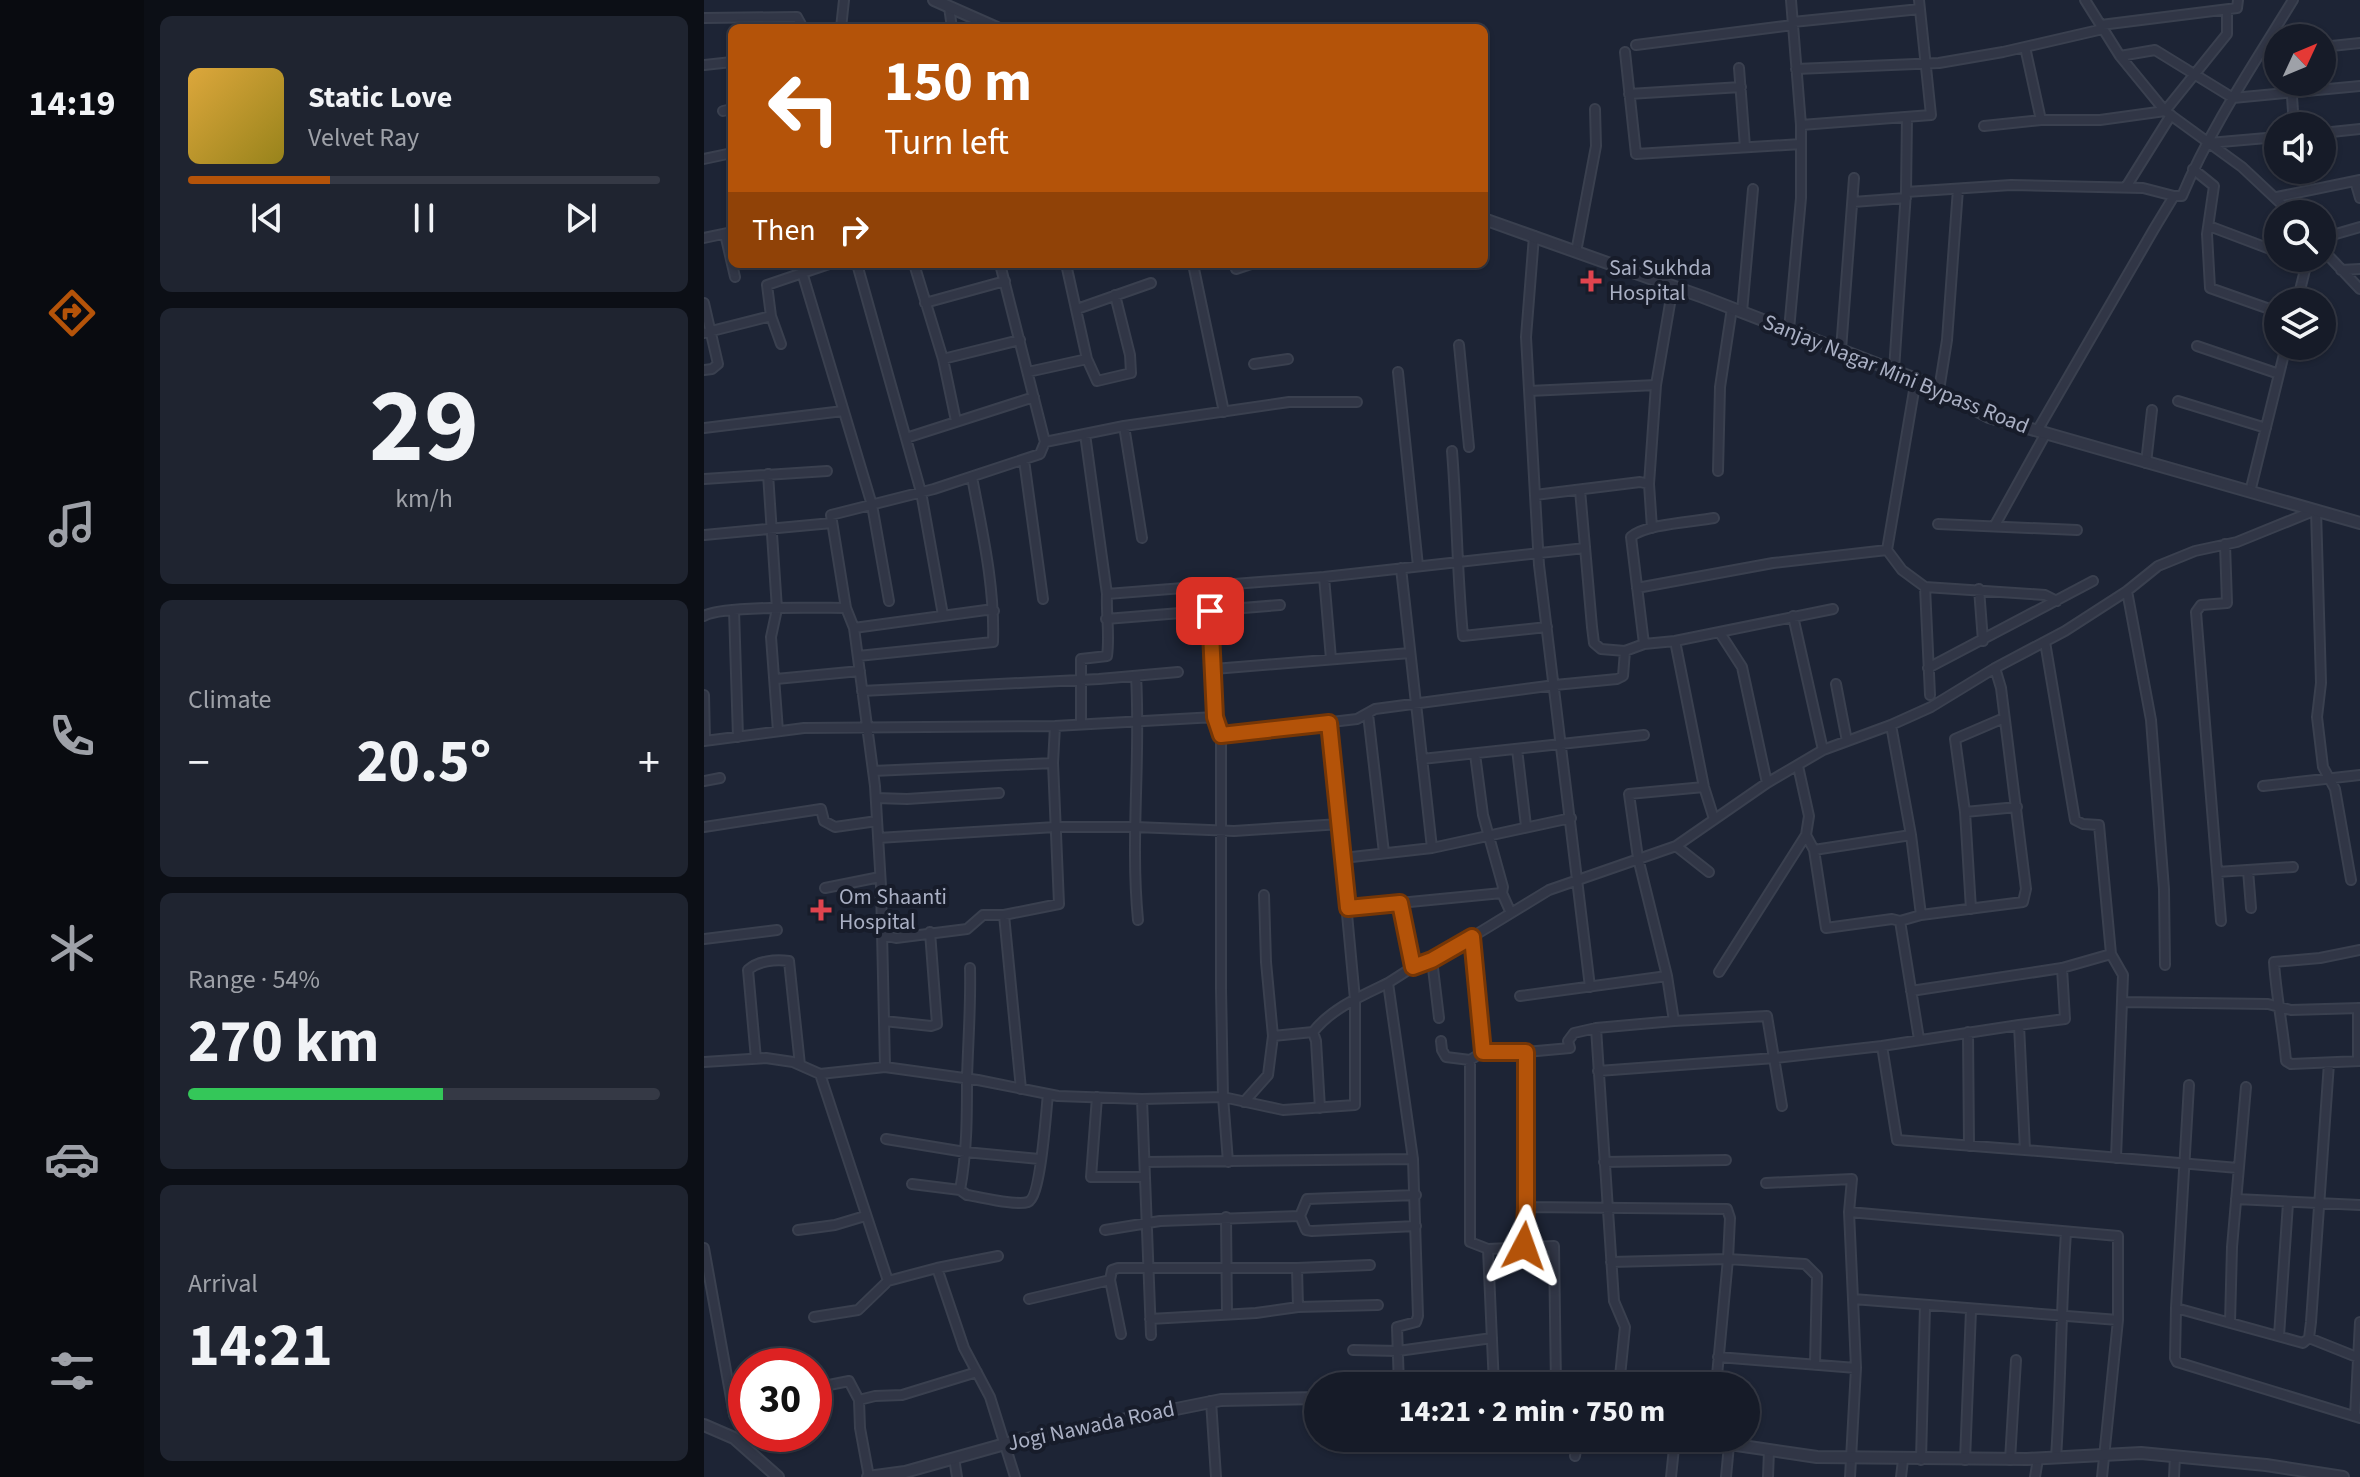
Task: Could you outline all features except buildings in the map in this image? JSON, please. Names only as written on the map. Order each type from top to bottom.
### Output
[{"type":"street","points":[[841,24],[844,0]]},
{"type":"street","points":[[934,0],[988,24]]},
{"type":"street","points":[[1789,330],[1801,198],[1801,125],[1791,0]]},
{"type":"street","points":[[2085,0],[2120,56],[2168,113],[2242,167],[2280,200]]},
{"type":"street","points":[[1796,69],[1926,63],[2025,47],[2102,27],[2237,8],[2238,0]]},
{"type":"street","points":[[1853,202],[2011,185],[2143,188],[2182,196],[2193,169],[2233,98],[2293,0]]},
{"type":"street","points":[[1636,45],[1919,5],[1931,115],[1801,125]]},
{"type":"street","points":[[949,7],[951,24]]},
{"type":"street","points":[[2126,187],[2168,113],[2227,34],[2227,10]]},
{"type":"street","points":[[704,18],[797,17],[801,24]]},
{"type":"street","points":[[2336,46],[2360,43]]},
{"type":"street","points":[[2025,47],[2041,120]]},
{"type":"street","points":[[2120,56],[2155,50],[2233,98],[2264,95]]},
{"type":"street","points":[[1625,52],[1636,154],[1801,144]]},
{"type":"street","points":[[704,65],[728,62]]},
{"type":"street","points":[[1739,68],[1745,147]]},
{"type":"street","points":[[2336,88],[2360,86]]},
{"type":"street","points":[[1629,94],[1741,87]]},
{"type":"street","points":[[1576,252],[1596,146],[1595,109]]},
{"type":"street","points":[[1984,126],[2168,113]]},
{"type":"street","points":[[1894,370],[1906,195],[1907,117]]},
{"type":"street","points":[[2336,132],[2360,129]]},
{"type":"street","points":[[2208,143],[2264,138]]},
{"type":"street","points":[[704,159],[728,154]]},
{"type":"street","points":[[2193,169],[2214,186],[2209,226],[2210,288],[2264,307]]},
{"type":"street","points":[[1841,350],[1854,178]]},
{"type":"street","points":[[2277,197],[2358,181],[2360,198]]},
{"type":"street","points":[[1718,471],[1720,387],[1737,310],[1753,189]]},
{"type":"street","points":[[1939,390],[1947,340],[1958,189]]},
{"type":"street","points":[[1995,525],[2041,432],[2174,196]]},
{"type":"street","name":"Sanjay Nagar Mini Bypass Road","points":[[1488,220],[1894,370],[1989,417],[2360,523]]},
{"type":"street","points":[[2209,226],[2264,247]]},
{"type":"street","points":[[2336,234],[2360,227]]},
{"type":"street","points":[[704,238],[728,233]]},
{"type":"street","points":[[1534,236],[1526,337],[1538,552],[1590,987]]},
{"type":"street","points":[[2336,264],[2360,289]]},
{"type":"street","points":[[734,268],[735,277]]},
{"type":"street","points":[[781,344],[771,316],[767,285],[816,268]]},
{"type":"street","points":[[858,268],[921,492],[943,615]]},
{"type":"street","points":[[915,268],[943,359],[956,421]]},
{"type":"street","points":[[885,1067],[876,798],[854,628],[846,608],[831,515],[921,492],[1040,454],[1045,442],[1001,268]]},
{"type":"street","points":[[1067,268],[1087,359],[1097,381],[1131,373],[1130,355],[1115,295]]},
{"type":"street","points":[[1194,268],[1224,412]]},
{"type":"street","points":[[2341,270],[2360,269]]},
{"type":"street","points":[[802,272],[872,505],[889,601]]},
{"type":"street","points":[[925,303],[1005,281]]},
{"type":"street","points":[[1077,309],[1151,283]]},
{"type":"street","points":[[1652,528],[1649,484],[1656,385],[1673,286]]},
{"type":"street","points":[[704,303],[707,332],[718,364],[704,370]]},
{"type":"street","points":[[707,332],[771,316]]},
{"type":"street","points":[[943,359],[1020,340]]},
{"type":"street","points":[[1459,345],[1469,447]]},
{"type":"street","points":[[2197,346],[2279,374]]},
{"type":"street","points":[[1028,372],[1087,359]]},
{"type":"street","points":[[1254,364],[1288,359]]},
{"type":"street","points":[[2250,492],[2282,360]]},
{"type":"street","points":[[1398,372],[1418,566]]},
{"type":"street","points":[[1916,379],[1887,550],[1902,570],[1925,587],[2045,595],[2057,601]]},
{"type":"street","points":[[1529,391],[1656,385]]},
{"type":"street","points":[[906,438],[1034,397]]},
{"type":"street","points":[[2178,401],[2266,428]]},
{"type":"street","points":[[1045,442],[1124,426],[1289,402],[1357,402]]},
{"type":"street","points":[[2146,463],[2152,410]]},
{"type":"street","points":[[704,428],[843,411]]},
{"type":"street","points":[[1124,426],[1142,538]]},
{"type":"street","points":[[1081,723],[1081,659],[1107,656],[1109,643],[1107,594],[1085,434]]},
{"type":"street","points":[[1452,451],[1456,563],[1463,636],[1547,627]]},
{"type":"street","points":[[1024,460],[1043,599]]},
{"type":"street","points":[[704,479],[827,471]]},
{"type":"street","points":[[768,474],[777,609],[771,637],[778,731]]},
{"type":"street","points":[[858,656],[993,642],[994,611],[972,477]]},
{"type":"street","points":[[1535,495],[1640,482],[1649,484]]},
{"type":"street","points":[[1580,490],[1594,643],[1601,649],[1625,651],[1644,644],[1720,633],[1833,609]]},
{"type":"street","points":[[1273,1036],[1313,1032],[1323,1019],[1355,999],[1432,960],[1549,890],[1676,846],[1767,783],[1823,750],[1931,707],[2045,642],[2127,591],[2158,566],[2316,510],[2321,683],[2317,717],[2323,767],[2335,789],[2351,880]]},
{"type":"street","points":[[1644,644],[1631,537],[1652,528],[1714,518]]},
{"type":"street","points":[[704,535],[832,523]]},
{"type":"street","points":[[1938,524],[2077,530]]},
{"type":"street","points":[[2221,921],[2196,612],[2201,605],[2227,603],[2225,544]]},
{"type":"street","points":[[1107,594],[1324,577],[1585,548]]},
{"type":"street","points":[[1637,588],[1773,563],[1887,550]]},
{"type":"street","points":[[1401,568],[1432,848]]},
{"type":"street","points":[[1324,577],[1331,659]]},
{"type":"street","points":[[1928,668],[2093,581]]},
{"type":"street","points":[[1925,587],[1930,695]]},
{"type":"street","points":[[1979,589],[1983,641]]},
{"type":"street","points":[[2127,591],[2151,720],[2164,889],[2165,965]]},
{"type":"street","points":[[1106,619],[1280,605]]},
{"type":"street","points":[[704,616],[711,611],[846,608]]},
{"type":"street","points":[[734,610],[738,737]]},
{"type":"street","points":[[854,628],[994,611]]},
{"type":"street","points":[[1210,611],[1215,717],[1221,735],[1221,989],[1228,1162]]},
{"type":"street","points":[[1793,616],[1823,750]]},
{"type":"street","points":[[1720,633],[1742,667],[1767,783]]},
{"type":"street","points":[[1675,641],[1704,787],[1714,819]]},
{"type":"street","points":[[2045,642],[2075,820],[2099,825],[2111,954],[2123,975],[2116,1158]]},
{"type":"street","points":[[1221,735],[1329,723],[1368,714],[1375,709],[1617,679],[1623,676],[1625,651]]},
{"type":"street","points":[[1214,669],[1410,653]]},
{"type":"street","points":[[1806,835],[1814,850],[1826,928],[1892,919],[1900,921],[1921,915],[2023,902],[2026,889],[2017,807],[1995,668]]},
{"type":"street","points":[[776,679],[860,671]]},
{"type":"street","points":[[862,691],[1178,672]]},
{"type":"street","points":[[1136,676],[1139,722],[1135,827],[1138,920]]},
{"type":"street","points":[[1836,684],[1847,741]]},
{"type":"street","points":[[704,695],[705,741],[804,728],[1103,725],[1215,717]]},
{"type":"street","points":[[1368,714],[1384,853]]},
{"type":"street","points":[[1971,909],[1965,812],[1955,739],[2004,718]]},
{"type":"street","points":[[704,1062],[756,1059],[793,1062],[820,1074],[885,1067],[967,1078],[1048,1094],[1142,1099],[1223,1097],[1283,1110],[1355,1105],[1355,999],[1329,723]]},
{"type":"street","points":[[1891,725],[1911,835],[1921,915]]},
{"type":"street","points":[[882,935],[896,938],[967,929],[983,915],[1004,915],[1059,904],[1053,763],[1055,726]]},
{"type":"street","points":[[1422,759],[1644,735]]},
{"type":"street","points":[[1517,749],[1526,826]]},
{"type":"street","points":[[1475,754],[1483,815],[1502,893],[1510,911]]},
{"type":"street","points":[[873,771],[1053,763]]},
{"type":"street","points":[[1719,972],[1806,835],[1809,816],[1798,766]]},
{"type":"street","points":[[2263,786],[2360,775]]},
{"type":"street","points":[[704,781],[720,778]]},
{"type":"street","points":[[1674,1021],[1667,976],[1638,858],[1629,794],[1704,787]]},
{"type":"street","points":[[876,798],[999,793]]},
{"type":"street","points":[[1965,812],[2017,807]]},
{"type":"street","points":[[704,827],[821,809],[824,821],[835,827],[877,821]]},
{"type":"street","points":[[1343,858],[1432,848],[1571,818]]},
{"type":"street","points":[[878,838],[1055,827],[1234,831],[1340,824]]},
{"type":"street","points":[[1814,850],[1911,835]]},
{"type":"street","points":[[1676,846],[1709,872]]},
{"type":"street","points":[[2217,872],[2293,867]]},
{"type":"street","points":[[2248,870],[2251,908]]},
{"type":"street","points":[[825,888],[880,877]]},
{"type":"street","points":[[1348,908],[1502,893]]},
{"type":"street","points":[[881,898],[932,895]]},
{"type":"street","points":[[1244,1102],[1268,1075],[1273,1036],[1264,895]]},
{"type":"street","points":[[1400,903],[1413,967]]},
{"type":"street","points":[[1004,915],[1021,1089]]},
{"type":"street","points":[[1900,921],[1919,1039]]},
{"type":"street","points":[[704,939],[777,930]]},
{"type":"street","points":[[884,1021],[937,1024],[930,932]]},
{"type":"street","points":[[1472,937],[1483,1052]]},
{"type":"street","points":[[2122,1002],[2280,1006],[2291,1010],[2359,1008],[2359,1061],[2291,1064],[2286,1061],[2280,1006],[2276,997],[2274,962],[2360,950]]},
{"type":"street","points":[[1911,991],[2062,968],[2111,954]]},
{"type":"street","points":[[756,1059],[748,970],[755,963],[783,960],[789,961],[800,1065]]},
{"type":"street","points":[[1432,960],[1439,1018]]},
{"type":"street","points":[[960,1190],[969,1107],[970,968]]},
{"type":"street","points":[[1598,1071],[1775,1058],[2065,1019],[2062,968]]},
{"type":"street","points":[[1520,996],[1667,976]]},
{"type":"street","points":[[1388,983],[1416,1195],[1418,1316],[1416,1322],[1397,1327],[1399,1372]]},
{"type":"street","points":[[1441,1041],[1446,1057],[1470,1060],[1483,1052],[1570,1048],[1568,1041],[1574,1033],[1596,1028],[1767,1016],[1782,1106]]},
{"type":"street","points":[[2019,1025],[2025,1150]]},
{"type":"street","points":[[1596,1028],[1614,1301],[1625,1327],[1620,1372]]},
{"type":"street","points":[[1313,1032],[1320,1108]]},
{"type":"street","points":[[1968,1032],[1969,1146]]},
{"type":"street","points":[[1882,1046],[1897,1140],[2238,1168]]},
{"type":"street","points":[[1524,1246],[1526,1052]]},
{"type":"street","points":[[1470,1060],[1470,1242],[1488,1249],[1554,1246],[1556,1372]]},
{"type":"street","points":[[2176,1308],[2298,1343],[2309,1338],[2329,1063]]},
{"type":"street","points":[[820,1074],[888,1281]]},
{"type":"street","points":[[2189,1085],[2176,1308],[2177,1362],[2357,1417],[2360,1322]]},
{"type":"street","points":[[2230,1323],[2238,1168],[2246,1087]]},
{"type":"street","points":[[912,1184],[960,1190],[967,1195],[1018,1203],[1029,1201],[1033,1198],[1039,1172],[1048,1094]]},
{"type":"street","points":[[1097,1097],[1091,1177],[1145,1177]]},
{"type":"street","points":[[1142,1099],[1151,1335]]},
{"type":"street","points":[[886,1139],[965,1152],[1039,1159]]},
{"type":"street","points":[[1145,1162],[1413,1159]]},
{"type":"street","points":[[1604,1162],[1726,1160]]},
{"type":"street","points":[[1766,1183],[1852,1179],[1849,1212],[1856,1368],[1850,1477]]},
{"type":"street","points":[[1416,1195],[1307,1199],[1300,1216],[1306,1230],[1312,1231],[1416,1226]]},
{"type":"street","points":[[2236,1199],[2360,1205]]},
{"type":"street","points":[[2279,1336],[2288,1203]]},
{"type":"street","points":[[1526,1207],[1727,1209],[1730,1218],[1728,1259],[1717,1372]]},
{"type":"street","points":[[1849,1212],[2118,1236],[2118,1320],[2102,1477]]},
{"type":"street","points":[[798,1230],[835,1225],[865,1216]]},
{"type":"street","points":[[1105,1230],[1147,1223],[1226,1217],[1300,1216]]},
{"type":"street","points":[[1226,1217],[1227,1314]]},
{"type":"street","points":[[2056,1458],[2066,1232]]},
{"type":"street","points":[[704,1248],[728,1382]]},
{"type":"street","points":[[1488,1249],[1493,1372]]},
{"type":"street","points":[[814,1317],[858,1310],[888,1281],[998,1256]]},
{"type":"street","points":[[1611,1262],[1728,1259],[1805,1264],[1817,1276],[1815,1365]]},
{"type":"street","points":[[1121,1334],[1110,1280],[1112,1270],[1118,1268],[1370,1265]]},
{"type":"street","points":[[937,1268],[964,1348],[990,1397],[1015,1477]]},
{"type":"street","points":[[1297,1268],[1298,1307]]},
{"type":"street","points":[[1029,1299],[1110,1280]]},
{"type":"street","points":[[1853,1299],[2118,1320]]},
{"type":"street","points":[[1150,1319],[1298,1307],[1378,1305]]},
{"type":"street","points":[[1921,1460],[1925,1306]]},
{"type":"street","points":[[1965,1460],[1971,1310]]},
{"type":"street","points":[[1353,1350],[1398,1351],[1492,1338]]},
{"type":"street","points":[[2309,1338],[2358,1358]]},
{"type":"street","points":[[1718,1357],[1856,1368]]},
{"type":"street","points":[[2010,1460],[2016,1360]]},
{"type":"street","points":[[859,1400],[902,1395],[977,1372]]},
{"type":"street","points":[[832,1384],[849,1381],[859,1400],[860,1428],[869,1477]]},
{"type":"street","name":"Jogi Nawada Road","points":[[869,1477],[905,1474],[1006,1443],[1211,1401],[1304,1398]]},
{"type":"street","points":[[1211,1401],[1216,1477]]},
{"type":"street","points":[[704,1425],[734,1438],[778,1477]]},
{"type":"street","points":[[1760,1449],[1817,1457],[1903,1460],[2010,1460],[2141,1453],[2266,1465],[2343,1477]]},
{"type":"street","points":[[1768,1477],[1769,1450]]},
{"type":"street","points":[[1575,1456],[1576,1452]]},
{"type":"street","points":[[1671,1477],[1674,1452]]},
{"type":"street","points":[[1726,1477],[1728,1452]]},
{"type":"street","points":[[2174,1477],[2175,1456]]},
{"type":"street","points":[[954,1458],[957,1477]]},
{"type":"street","points":[[2035,1477],[2038,1459]]},
{"type":"street","points":[[1901,1477],[1903,1460]]},
{"type":"street","points":[[2265,1477],[2266,1465]]},
{"type":"place","name":"Sai Sukhda Hospital","points":[[1591,281]]},
{"type":"place","name":"Om Shaanti Hospital","points":[[821,910]]},
{"type":"route","points":[[1210,611],[1215,717],[1221,735],[1329,723],[1348,908],[1400,903],[1413,967],[1472,937],[1483,1052],[1526,1052],[1524,1246]]}]
